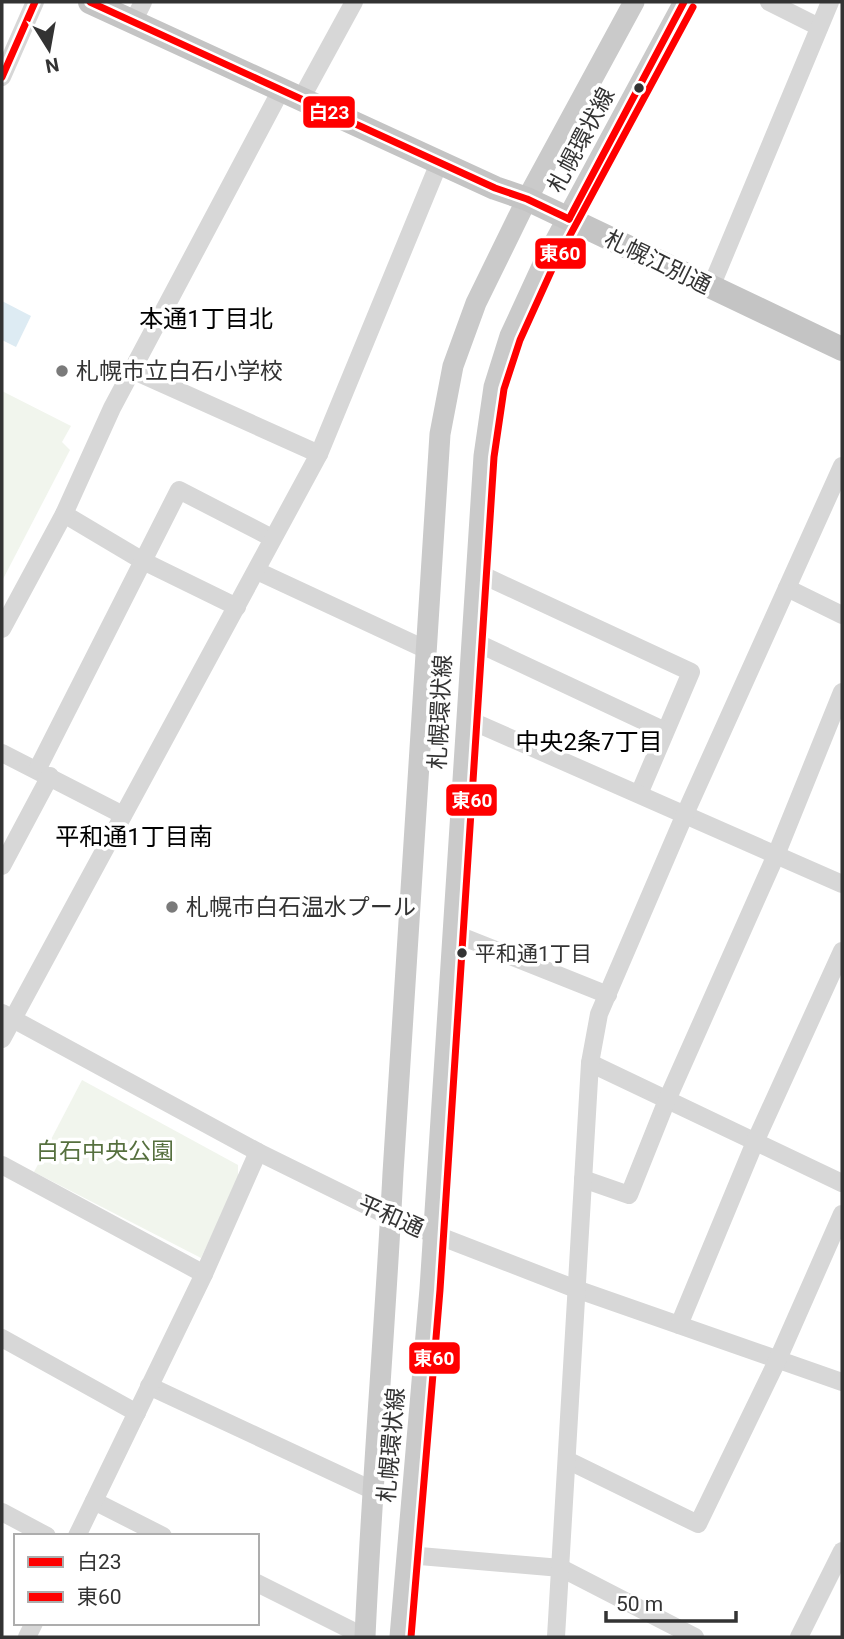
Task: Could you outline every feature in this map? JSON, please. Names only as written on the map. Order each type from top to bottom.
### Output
[{"type":"highway","name":"札幌江別通","points":[[90,2],[138,12],[291,95],[495,188],[527,199],[842,349]]},
{"type":"main road","name":"札幌環状線","points":[[365,1637],[372,1490],[389,1262],[440,434],[453,366],[476,303],[527,199],[634,2]]},
{"type":"main road","name":"札幌環状線","points":[[400,1637],[434,1234],[484,456],[495,387],[510,337],[545,260],[684,2]]},
{"type":"street","points":[[2,77],[35,2]]},
{"type":"street","points":[[2,629],[64,514],[132,370],[291,95],[354,2]]},
{"type":"street","points":[[769,2],[819,27]]},
{"type":"street","points":[[711,287],[830,2]]},
{"type":"street","points":[[2,1039],[7,1016],[123,815],[319,454],[439,163]]},
{"type":"street","points":[[132,370],[319,454]]},
{"type":"street","points":[[556,1637],[590,1063],[599,1014],[685,814],[842,466]]},
{"type":"street","points":[[2,866],[43,773],[179,490],[272,538]]},
{"type":"street","points":[[64,514],[143,561],[237,607]]},
{"type":"street","points":[[257,571],[427,650]]},
{"type":"street","points":[[476,572],[691,672],[639,794]]},
{"type":"street","points":[[787,588],[842,615]]},
{"type":"street","points":[[471,639],[665,732]]},
{"type":"street","points":[[583,1180],[629,1195],[667,1100],[776,855],[842,692]]},
{"type":"street","points":[[467,719],[842,884]]},
{"type":"street","points":[[2,753],[123,815]]},
{"type":"street","points":[[453,933],[608,995]]},
{"type":"street","points":[[679,1325],[755,1142],[842,951]]},
{"type":"street","name":"平和通","points":[[7,1016],[258,1152],[390,1217],[576,1289],[842,1382]]},
{"type":"street","points":[[590,1063],[842,1183]]},
{"type":"street","points":[[78,1534],[204,1274],[258,1152]]},
{"type":"street","points":[[2,1165],[204,1274]]},
{"type":"street","points":[[567,1460],[698,1524],[778,1359],[842,1214]]},
{"type":"street","points":[[2,1338],[137,1413]]},
{"type":"street","points":[[149,1386],[372,1490]]},
{"type":"street","points":[[94,1501],[159,1534]]},
{"type":"street","points":[[2,1512],[43,1534]]},
{"type":"street","points":[[799,1637],[842,1551]]},
{"type":"street","points":[[408,1555],[561,1567],[695,1637]]},
{"type":"street","points":[[259,1584],[365,1637]]},
{"type":"green space","points":[[2,391],[71,426],[62,442],[70,450],[2,581]]},
{"type":"green space","name":"白石中央公園","points":[[82,1080],[238,1165],[238,1179],[201,1258],[34,1172]]},
{"type":"shaded area","points":[[2,301],[31,316],[16,347],[2,340]]},
{"type":"transit line","name":"白23","points":[[2,77],[35,2]]},
{"type":"transit line","name":"白23","points":[[90,2],[495,188],[527,199],[569,219]]},
{"type":"transit line","name":"白23","points":[[569,219],[684,2]]},
{"type":"transit line","name":"東60","points":[[411,1637],[440,1290],[494,457],[504,389],[520,340],[554,265],[693,7]]},
{"type":"place","name":"札幌市立白石小学校","points":[[62,371]]},
{"type":"place","name":"札幌市白石温水プール","points":[[172,907]]},
{"type":"place","name":"平和通1丁目","points":[[462,953]]},
{"type":"district","name":"本通1丁目北","points":[[206,319]]},
{"type":"district","name":"中央2条7丁目","points":[[589,742]]},
{"type":"district","name":"平和通1丁目南","points":[[134,837]]}]
